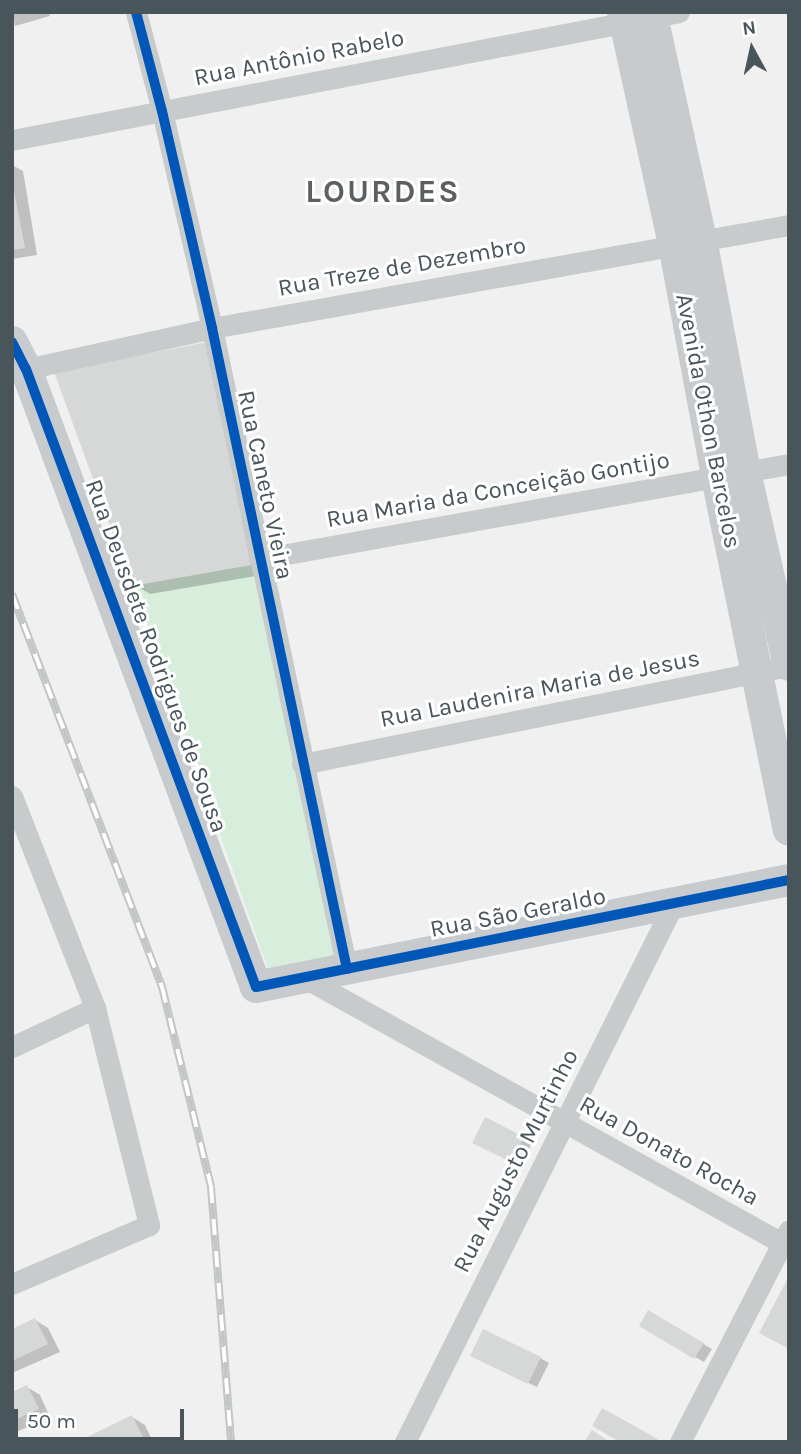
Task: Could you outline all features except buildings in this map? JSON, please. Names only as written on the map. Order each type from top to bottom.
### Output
[{"type":"street","name":"Rua Caneto Vieira","points":[[136,12],[162,111],[212,328],[346,969]]},
{"type":"street","name":"Rua Antônio Rabelo","points":[[12,140],[646,15]]},
{"type":"street","name":"Avenida Othon Barcelos","points":[[646,15],[731,475],[779,668],[789,830]]},
{"type":"street","name":"Rua Treze de Dezembro","points":[[19,356],[212,328],[789,225]]},
{"type":"street","name":"Rua Deusdete Rodrigues de Sousa","points":[[19,356],[256,987]]},
{"type":"street","name":"Rua Maria da Conceição Gontijo","points":[[259,559],[789,464]]},
{"type":"street","name":"Rua Laudenira Maria de Jesus","points":[[302,764],[779,668]]},
{"type":"street","points":[[12,1284],[149,1225],[95,1008],[15,810]]},
{"type":"street","name":"Rua São Geraldo","points":[[256,987],[789,880]]},
{"type":"street","name":"Rua Augusto Murtinho","points":[[405,1442],[674,903]]},
{"type":"street","name":"Rua Donato Rocha","points":[[303,977],[564,1122],[786,1240]]},
{"type":"street","points":[[12,1047],[95,1008]]},
{"type":"street","points":[[680,1442],[786,1240]]},
{"type":"green space","points":[[251,565],[338,958],[268,969],[132,586]]},
{"type":"railway","points":[[12,594],[162,987],[211,1187],[231,1442]]},
{"type":"cycle path","points":[[136,12],[162,111],[212,328],[347,969]]},
{"type":"cycle path","points":[[12,342],[26,369],[256,987],[789,880]]},
{"type":"district","name":"LOURDES","points":[[383,192]]}]
